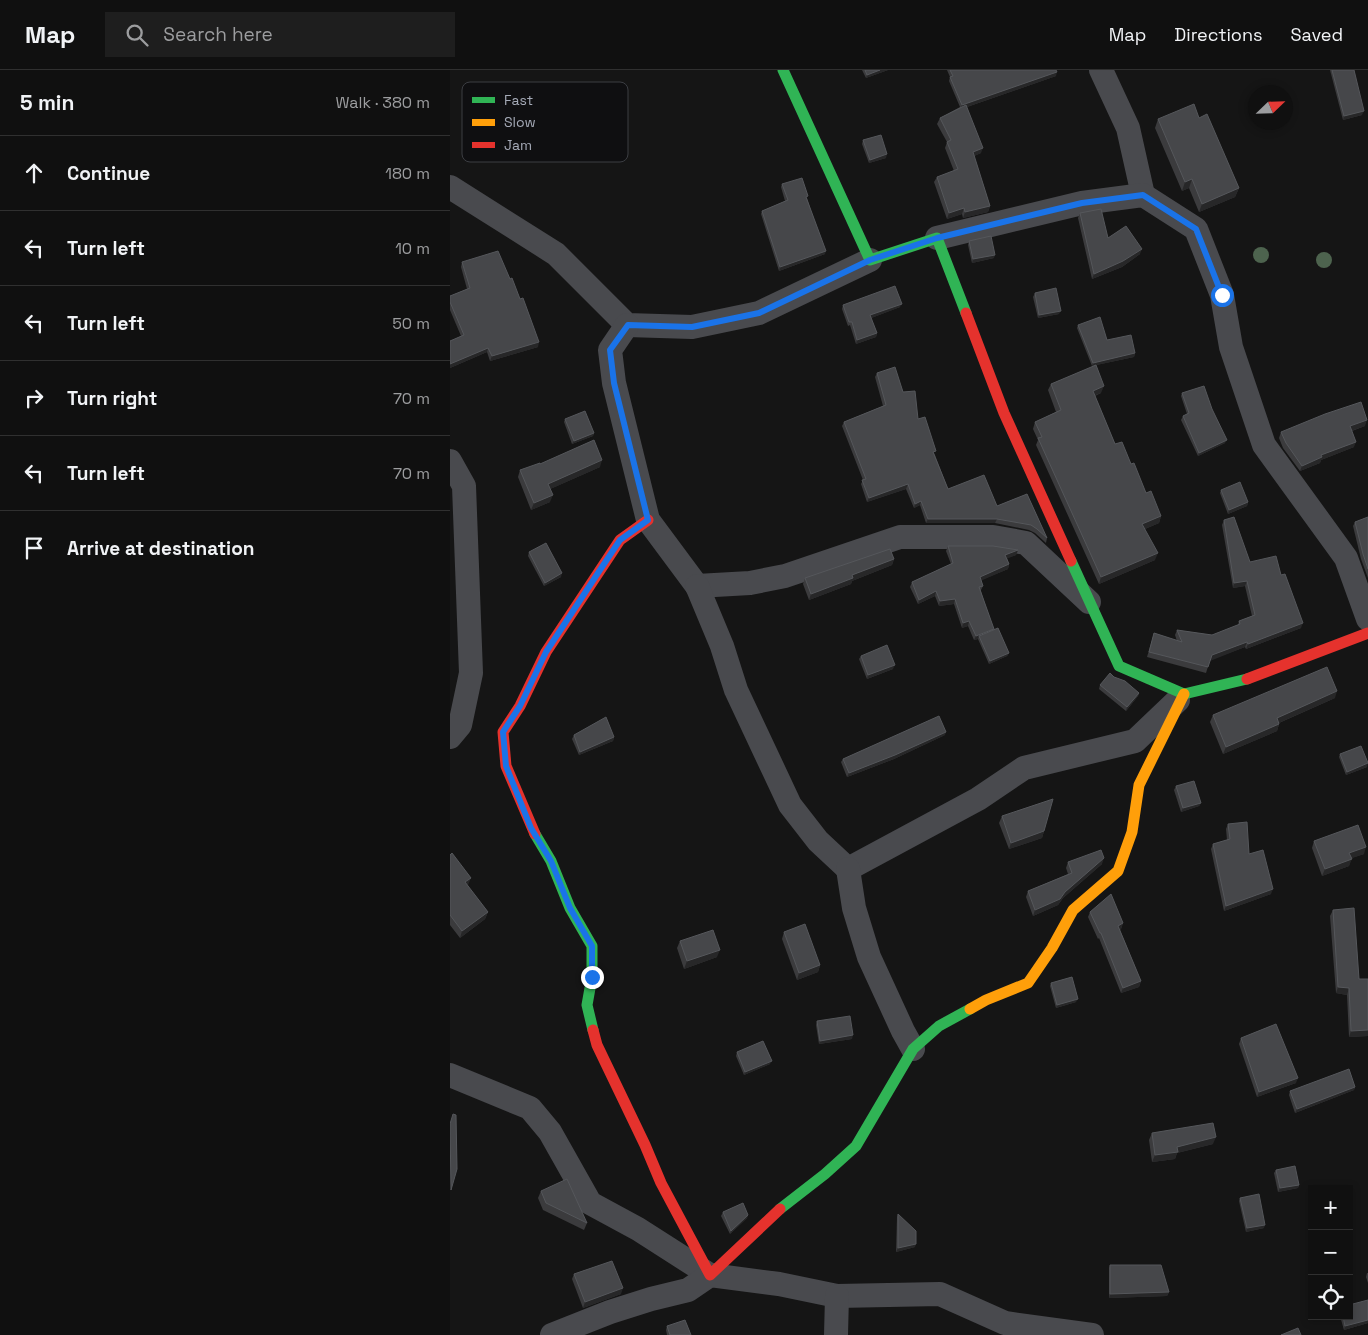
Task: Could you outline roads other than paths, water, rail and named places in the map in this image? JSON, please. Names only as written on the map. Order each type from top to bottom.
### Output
[{"type":"street","points":[[783,70],[870,260]]},
{"type":"street","points":[[1101,70],[1128,128],[1143,195]]},
{"type":"street","points":[[450,187],[556,254],[628,325],[692,327],[759,313],[870,260],[937,238],[1082,203],[1143,195],[1196,229],[1222,295],[1231,347],[1264,445],[1346,558],[1368,619]]},
{"type":"street","points":[[937,238],[1004,413],[1119,666],[1184,694]]},
{"type":"street","points":[[628,325],[610,350],[614,383],[648,520],[696,586],[722,646],[736,690],[790,805],[818,840],[848,869],[854,908],[869,957],[913,1049]]},
{"type":"street","points":[[450,461],[464,486],[459,639]]},
{"type":"street","points":[[648,520],[620,540],[546,652],[520,706],[503,732],[506,766],[531,828],[551,861],[570,908],[592,946],[592,977],[587,1005],[597,1045],[661,1183],[710,1274]]},
{"type":"street","points":[[696,586],[750,583],[785,576],[900,537],[993,537],[1026,543],[1090,603]]},
{"type":"street","points":[[450,614],[470,673],[460,725],[450,737]]},
{"type":"street","points":[[848,869],[978,800],[1024,768],[1135,741],[1184,694],[1243,681],[1368,633]]},
{"type":"street","points":[[552,1335],[610,1312],[688,1290],[710,1274],[777,1212],[856,1146],[913,1049],[939,1026],[986,1000],[1028,983],[1052,948],[1073,910],[1118,871],[1132,832],[1139,785],[1184,694]]},
{"type":"street","points":[[450,1075],[530,1108],[550,1132],[590,1203],[638,1229],[710,1274],[779,1284],[837,1296],[940,1294],[1005,1323],[1092,1335]]},
{"type":"street","points":[[836,1335],[837,1296]]}]
